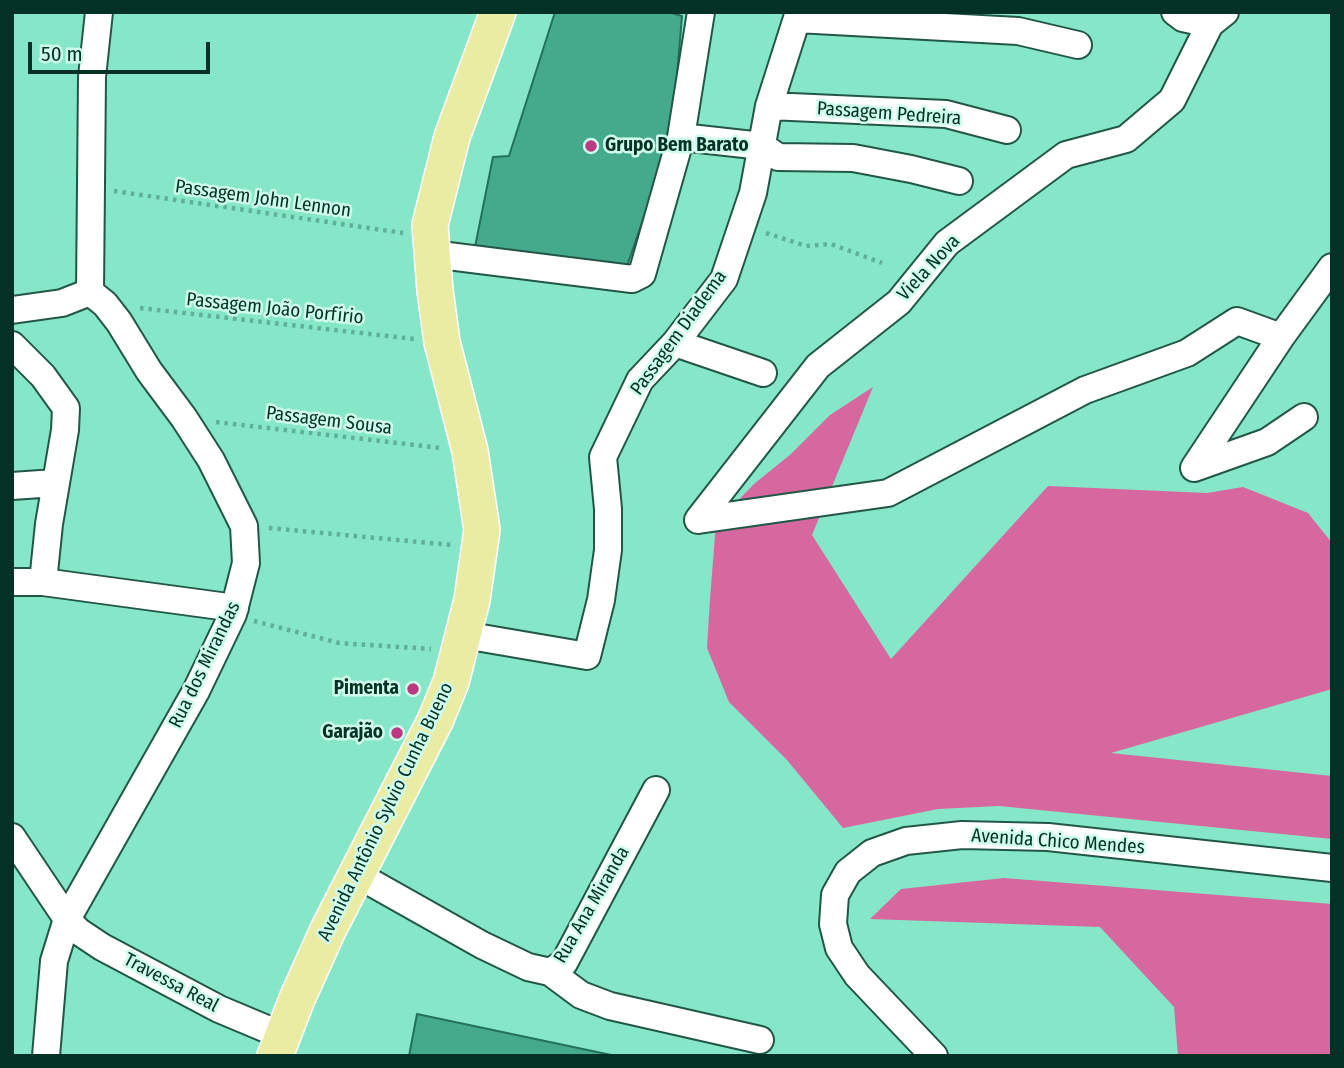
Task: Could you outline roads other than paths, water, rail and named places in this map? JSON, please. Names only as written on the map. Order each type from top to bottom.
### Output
[{"type":"main road","name":"Avenida Antônio Sylvio Cunha Bueno","points":[[280,1049],[356,874],[435,721],[462,643],[482,530],[470,451],[442,342],[430,225],[452,136],[498,12]]},
{"type":"street","points":[[12,310],[97,298],[92,188],[92,77],[99,12]]},
{"type":"street","points":[[431,245],[632,279],[642,274],[681,137],[701,12]]},
{"type":"street","points":[[1175,12],[1183,18],[1217,18]]},
{"type":"street","points":[[798,16],[1018,31],[1078,45]]},
{"type":"street","name":"Passagem Diadema","points":[[462,643],[587,656],[601,600],[608,550],[608,509],[603,457],[640,380],[675,343],[723,279],[753,193],[769,106],[798,16]]},
{"type":"street","name":"Viela Nova","points":[[1217,18],[1172,100],[1126,139],[1066,155],[947,243],[899,302],[818,366],[698,520],[888,493],[1085,390],[1187,353],[1237,321],[1281,337]]},
{"type":"street","name":"Passagem Pedreira","points":[[769,106],[946,114],[1007,130]]},
{"type":"street","points":[[681,137],[762,146],[778,157],[853,158],[958,181]]},
{"type":"street","points":[[1304,417],[1267,442],[1194,468],[1281,337],[1332,267]]},
{"type":"street","name":"Rua dos Mirandas","points":[[46,1056],[54,961],[67,919],[196,691],[234,611],[246,563],[244,526],[211,460],[97,298]]},
{"type":"street","points":[[675,343],[764,373]]},
{"type":"street","points":[[12,345],[43,376],[66,408],[43,582]]},
{"type":"street","points":[[12,486],[55,483]]},
{"type":"street","points":[[12,582],[43,582],[234,611]]},
{"type":"street","name":"Rua Ana Miranda","points":[[356,874],[482,945],[528,967],[550,972],[564,963],[656,790]]},
{"type":"street","name":"Avenida Chico Mendes","points":[[934,1056],[857,975],[839,948],[833,923],[835,895],[848,872],[872,853],[906,841],[962,835],[1048,837],[1332,868]]},
{"type":"street","name":"Travessa Real","points":[[12,837],[67,919],[78,931],[219,1009],[280,1049]]},
{"type":"street","points":[[550,972],[581,995],[610,1006],[760,1040]]},
{"type":"place","name":"Grupo Bem Barato","points":[[591,146]]},
{"type":"place","name":"Pimenta","points":[[413,689]]},
{"type":"place","name":"Garajão","points":[[397,733]]}]
